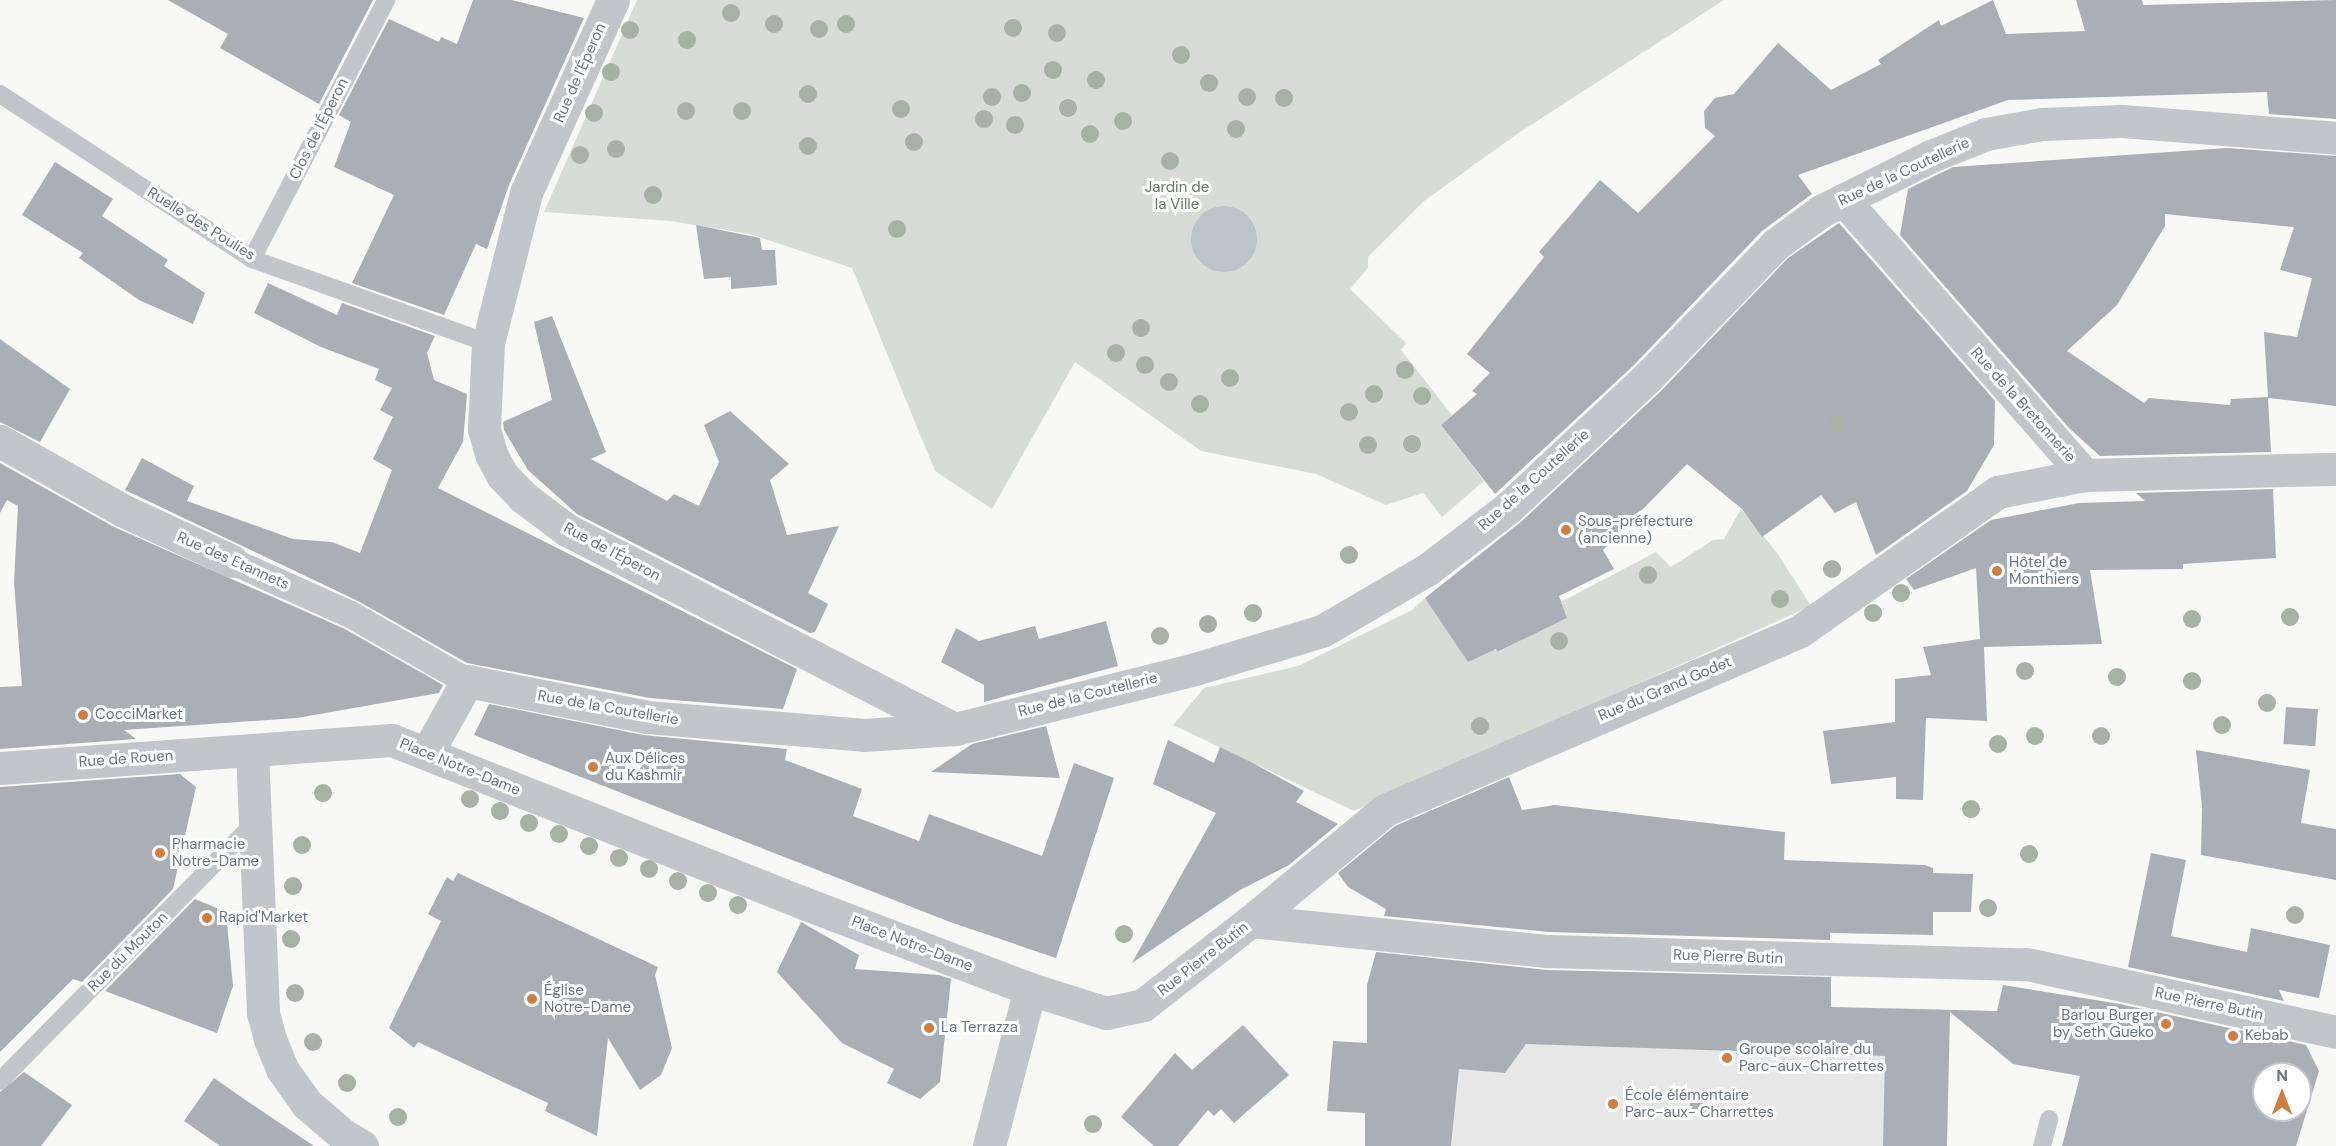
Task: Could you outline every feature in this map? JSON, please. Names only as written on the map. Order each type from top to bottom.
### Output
[{"type":"street","name":"Rue de l'Éperon","points":[[613,0],[526,192],[488,344],[484,429],[502,475],[524,497],[567,530],[955,729]]},
{"type":"street","name":"Rue de la Coutellerie","points":[[467,681],[647,717],[733,727],[864,735],[955,729],[1195,669],[1322,631],[1428,569],[1517,500],[1647,378],[1776,244],[1821,211],[1844,200],[1986,134],[2042,124],[2122,121],[2336,138]]},
{"type":"street","name":"Rue de la Bretonnerie","points":[[1844,200],[2085,475],[2336,470]]},
{"type":"street","name":"Rue des Etannets","points":[[0,441],[122,510],[352,615],[467,681]]},
{"type":"street","name":"Rue du Grand Godet","points":[[1251,921],[1385,810],[1800,631],[1998,492],[2085,475]]},
{"type":"street","points":[[427,753],[467,681]]},
{"type":"street","name":"Place Notre-Dame","points":[[252,750],[392,740],[1030,990],[1106,1013],[1143,1005]]},
{"type":"street","points":[[252,750],[263,1013],[270,1039],[293,1087],[347,1142]]},
{"type":"street","name":"Rue de Rouen","points":[[0,768],[252,750]]},
{"type":"street","name":"Rue Pierre Butin","points":[[1143,1005],[1251,921],[1548,951],[2027,964],[2336,1032]]},
{"type":"street","points":[[989,1146],[1030,990]]},
{"type":"lane","name":"Clos de l'Éperon","points":[[252,259],[386,0]]},
{"type":"lane","name":"Ruelle des Poulies","points":[[0,94],[252,259],[488,344]]},
{"type":"lane","name":"Rue du Mouton","points":[[0,1081],[255,822]]},
{"type":"lane","points":[[2042,1146],[2049,1119]]},
{"type":"shaded area","points":[[1224,206],[1237,209],[1247,216],[1254,226],[1257,239],[1254,252],[1247,262],[1237,269],[1224,272],[1211,269],[1201,262],[1194,252],[1191,239],[1194,226],[1201,216],[1211,209]]},
{"type":"shaded area","name":"Groupe scolaire du Parc-aux-Charrettes","points":[[1831,983],[1832,1035],[1886,1037],[1887,1008],[1941,1009],[1938,1066],[1946,1146],[1451,1146],[1459,1069],[1505,1073],[1522,1050],[1522,992]]},
{"type":"green space","name":"Jardin de la Ville","points":[[637,0],[1724,0],[1517,134],[1424,201],[1368,257],[1368,268],[1350,289],[1406,343],[1401,350],[1452,415],[1441,425],[1484,481],[1442,517],[1423,493],[1386,505],[1316,474],[1201,451],[1075,362],[992,509],[935,471],[852,268],[750,234],[670,221],[544,212]]},
{"type":"green space","points":[[1741,509],[1778,554],[1811,606],[1354,811],[1173,725],[1204,688],[1298,666],[1412,610],[1425,598],[1498,652],[1567,618],[1561,602],[1656,552],[1671,567],[1713,540],[1724,539]]},
{"type":"building","points":[[168,0],[373,0],[319,104],[220,48],[228,34]]},
{"type":"building","points":[[473,0],[512,0],[584,18],[509,185],[487,249],[476,244],[444,315],[352,283],[394,195],[334,167],[351,122],[339,115],[389,19],[439,42],[441,37],[457,44]]},
{"type":"building","points":[[1993,0],[2006,34],[2085,31],[2076,0],[2142,0],[2143,5],[2336,0],[2336,119],[2269,114],[2267,92],[2008,100],[1798,175],[1812,194],[1762,231],[1634,365],[1495,494],[1441,425],[1477,394],[1472,391],[1490,373],[1467,354],[1544,257],[1539,252],[1600,180],[1638,213],[1715,136],[1705,128],[1704,111],[1715,98],[1734,94],[1778,43],[1831,90],[1881,64],[1878,60],[1939,20],[1941,26]]},
{"type":"building","points":[[2227,148],[2336,156],[2336,406],[2268,398],[2271,452],[2100,456],[2069,428],[1900,235],[1908,189],[1953,167]],"holes":[[[2165,214],[2294,227],[2280,270],[2312,278],[2297,337],[2264,332],[2268,397],[2231,399],[2230,405],[2149,398],[2144,403],[2067,351],[2117,305],[2165,226]]]},
{"type":"building","points":[[55,162],[113,199],[102,216],[168,260],[164,266],[205,293],[193,324],[139,300],[79,258],[83,253],[22,215]]},
{"type":"building","points":[[1839,223],[1995,401],[1994,445],[1967,491],[1876,555],[1856,502],[1835,513],[1821,495],[1762,537],[1742,509],[1687,464],[1603,550],[1614,569],[1559,596],[1567,618],[1497,652],[1496,649],[1468,662],[1425,598],[1522,521],[1660,392],[1788,258]]},
{"type":"building","points":[[696,225],[760,238],[762,250],[775,250],[777,285],[731,289],[731,277],[704,279]]},
{"type":"building","points":[[268,283],[337,315],[342,303],[435,336],[427,353],[434,380],[467,394],[463,442],[438,488],[797,669],[783,709],[650,698],[467,663],[358,601],[125,490],[142,458],[194,486],[187,501],[293,539],[332,542],[360,553],[392,470],[373,459],[393,417],[380,410],[392,388],[375,380],[379,369],[321,347],[254,313]]},
{"type":"building","points":[[552,316],[606,452],[591,459],[667,501],[674,494],[699,506],[719,462],[704,425],[730,411],[789,464],[770,480],[787,535],[839,526],[808,593],[828,604],[815,632],[810,633],[577,514],[528,470],[504,430],[503,422],[552,400],[534,322]]},
{"type":"building","points":[[0,339],[70,389],[40,442],[0,422]]},
{"type":"building","points":[[0,463],[114,527],[345,629],[443,685],[439,693],[297,718],[124,730],[136,739],[0,749],[0,687],[22,686],[14,582],[18,506],[7,500],[0,513]]},
{"type":"building","points":[[2273,489],[2276,558],[2183,564],[2183,569],[2090,570],[2102,644],[1984,647],[1987,721],[1926,718],[1923,800],[1896,799],[1896,777],[1831,784],[1823,731],[1895,722],[1895,679],[1931,675],[1923,647],[1980,639],[1976,568],[1914,590],[1906,579],[1991,520],[2079,503],[2145,501],[2136,493]]},
{"type":"building","points":[[1106,621],[1118,666],[984,702],[984,685],[941,662],[956,628],[979,641],[1035,626],[1039,639]]},
{"type":"building","points":[[489,704],[643,735],[787,749],[785,760],[862,789],[853,816],[919,841],[929,814],[1042,856],[1074,763],[1114,778],[1056,958],[950,922],[474,735]]},
{"type":"building","points":[[2286,707],[2318,709],[2315,746],[2283,744]]},
{"type":"building","points":[[1046,726],[1060,778],[931,772],[972,744]]},
{"type":"building","points":[[1168,740],[1214,763],[1220,747],[1251,762],[1304,791],[1296,802],[1338,824],[1289,865],[1240,890],[1132,963],[1216,813],[1153,784]]},
{"type":"building","points":[[2196,750],[2310,770],[2301,823],[2336,829],[2336,880],[2201,855],[2202,807]]},
{"type":"building","points":[[180,774],[196,787],[173,889],[82,982],[73,979],[0,1052],[0,787]]},
{"type":"building","points":[[1509,777],[1522,810],[1555,805],[1785,832],[1784,860],[1925,865],[1933,868],[1933,873],[1973,874],[1971,912],[1933,912],[1933,935],[1830,933],[1830,940],[1549,932],[1384,916],[1386,909],[1348,887],[1338,873],[1395,826]]},
{"type":"building","points":[[2151,853],[2186,860],[2171,936],[2247,952],[2251,928],[2330,945],[2319,998],[2279,990],[2284,1001],[2128,967]]},
{"type":"building","name":"Église Notre-Dame","points":[[458,873],[658,967],[655,975],[672,1048],[661,1075],[640,1090],[608,1038],[597,1136],[545,1111],[548,1103],[418,1042],[414,1048],[389,1028],[441,921],[428,914],[447,877],[453,881]]},
{"type":"building","points":[[195,899],[226,912],[233,986],[217,1033],[105,991]]},
{"type":"building","points":[[801,922],[859,955],[855,969],[939,975],[951,979],[940,1082],[920,1099],[887,1083],[894,1069],[842,1043],[777,972]]},
{"type":"building","points":[[1376,952],[1547,970],[1831,977],[1831,1007],[1997,1011],[2003,985],[2120,1004],[2306,1045],[2319,1071],[2312,1094],[2312,1062],[2252,1062],[2252,1122],[2303,1122],[2296,1146],[2062,1146],[2080,1076],[2013,1064],[1950,1012],[1947,1146],[1883,1146],[1885,1056],[1526,1044],[1505,1073],[1459,1069],[1451,1146],[1365,1146],[1365,1113],[1327,1111],[1333,1041],[1367,1043],[1367,985]]},
{"type":"building","points":[[1243,1025],[1289,1075],[1234,1123],[1221,1109],[1214,1116],[1208,1110],[1178,1146],[1154,1146],[1121,1117],[1175,1053],[1192,1070]]},
{"type":"building","points":[[24,1072],[72,1105],[41,1146],[0,1146],[0,1092]]},
{"type":"building","points":[[214,1078],[314,1146],[220,1146],[184,1121]]},
{"type":"place","name":"Sous-préfecture (ancienne)","points":[[1566,530]]},
{"type":"place","name":"Hôtel de Monthiers","points":[[1997,571]]},
{"type":"place","name":"CocciMarket","points":[[83,715]]},
{"type":"place","name":"Aux Délices du Kashmir","points":[[593,767]]},
{"type":"place","name":"Pharmacie Notre-Dame","points":[[160,853]]},
{"type":"place","name":"Rapid'Market","points":[[207,918]]},
{"type":"place","name":"Église Notre-Dame","points":[[532,999]]},
{"type":"place","name":"Barlou Burger by Seth Gueko","points":[[2166,1024]]},
{"type":"place","name":"La Terrazza","points":[[929,1028]]},
{"type":"place","name":"Kebab","points":[[2233,1036]]},
{"type":"place","name":"Groupe scolaire du Parc-aux-Charrettes","points":[[1727,1058]]},
{"type":"place","name":"École élémentaire Parc-aux- Charrettes","points":[[1613,1104]]}]
